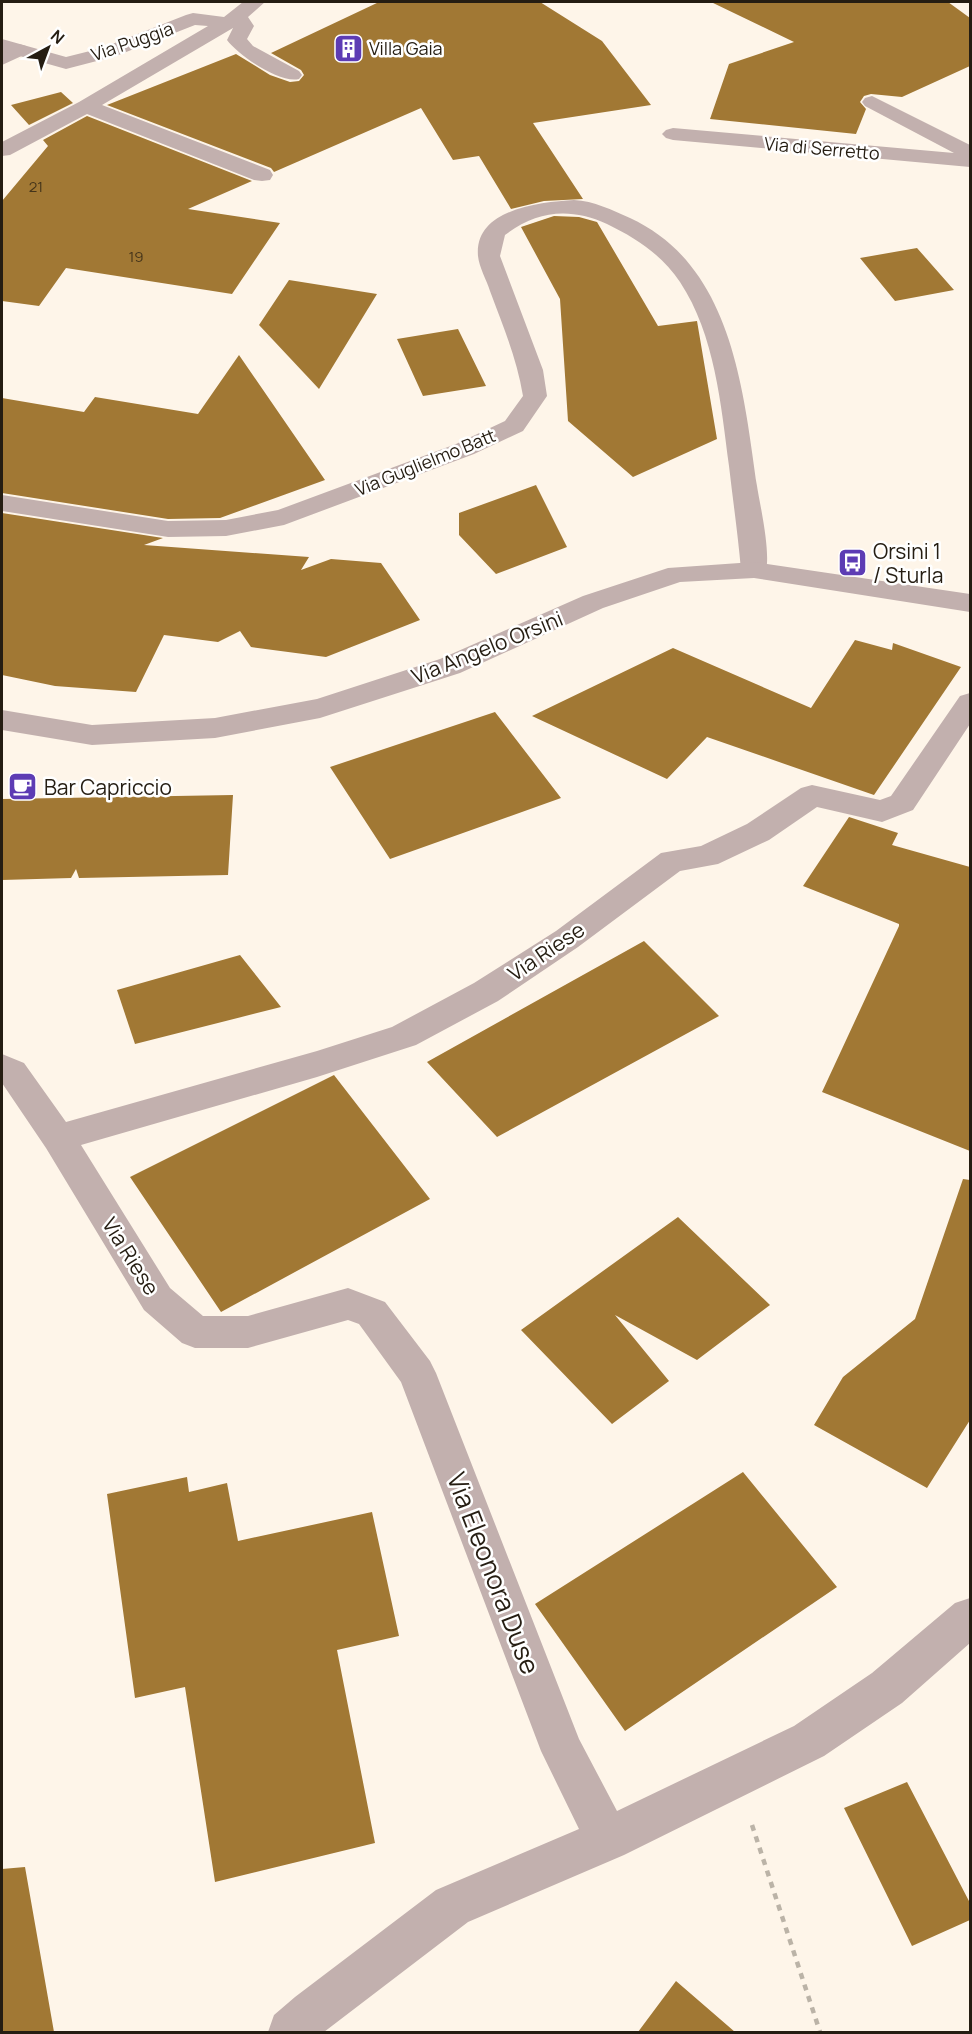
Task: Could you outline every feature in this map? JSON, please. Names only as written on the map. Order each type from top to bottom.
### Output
[{"type":"street","name":"Via Puggia","points":[[167,75],[235,27],[255,2]]},
{"type":"street","name":"Via Puggia","points":[[7,51],[66,63],[109,52],[193,19],[235,27]]},
{"type":"street","name":"Via Puggia","points":[[2,150],[235,27]]},
{"type":"street","points":[[235,27],[246,50],[292,75]]},
{"type":"street","points":[[872,102],[970,153]]},
{"type":"street","points":[[86,106],[262,175]]},
{"type":"street","name":"Via di Serretto","points":[[674,134],[970,160]]},
{"type":"street","name":"Via Guglielmo Batt","points":[[2,503],[168,529],[225,528],[284,517],[465,449],[514,426],[535,396],[531,370],[489,256],[494,232],[518,215],[580,207],[619,219],[656,241],[676,263],[703,300],[720,340],[731,394],[753,541],[754,570]]},
{"type":"street","name":"Via Angelo Orsini","points":[[2,720],[92,735],[215,728],[320,708],[450,666],[593,602],[678,574],[754,570],[970,603]]},
{"type":"street","name":"Via Riese","points":[[58,1138],[317,1064],[404,1036],[486,992],[567,939],[672,861],[707,856],[758,832],[812,795],[882,811],[902,803],[970,703]]},
{"type":"street","name":"Via Riese","points":[[2,1067],[12,1072],[58,1138],[158,1299],[195,1332],[248,1332],[348,1304],[372,1313]]},
{"type":"street","name":"Via Eleonora Duse","points":[[372,1313],[417,1373],[562,1751],[608,1839]]},
{"type":"street","points":[[291,2032],[311,2013],[452,1906],[608,1839],[809,1741],[877,1695],[970,1617]]},
{"type":"path","points":[[736,1775],[819,2032]]},
{"type":"building","points":[[379,2],[540,2],[602,41],[651,105],[533,123],[583,199],[544,201],[511,209],[479,156],[453,160],[421,108],[274,172],[271,168],[107,105],[236,54],[270,75],[290,82],[299,81],[304,75],[301,70],[271,53]]},
{"type":"building","points":[[711,2],[948,2],[970,18],[970,66],[902,97],[871,94],[864,96],[860,102],[866,109],[856,134],[710,119],[729,64],[794,42]]},
{"type":"building","points":[[61,92],[73,103],[29,125],[11,105]]},
{"type":"building","points":[[87,116],[252,181],[188,209],[280,223],[232,294],[66,268],[39,306],[2,301],[2,201],[48,146],[43,140]]},
{"type":"building","points":[[554,216],[579,217],[597,222],[658,326],[697,321],[717,439],[633,477],[568,421],[560,299],[521,227]]},
{"type":"building","points":[[917,248],[954,290],[895,301],[860,258]]},
{"type":"building","points":[[289,280],[377,294],[319,389],[259,325]]},
{"type":"building","points":[[458,329],[486,386],[423,396],[397,339]]},
{"type":"building","points":[[239,355],[325,480],[220,518],[168,519],[2,493],[2,398],[84,412],[95,397],[198,414]]},
{"type":"building","points":[[536,485],[567,547],[496,574],[459,535],[459,513]]},
{"type":"building","points":[[2,513],[163,538],[144,545],[309,557],[301,570],[331,559],[381,563],[420,620],[326,657],[251,647],[240,631],[218,642],[164,635],[136,692],[55,686],[2,675]]},
{"type":"building","points":[[855,640],[892,650],[893,643],[961,667],[874,795],[707,737],[667,779],[532,716],[673,648],[811,708]]},
{"type":"building","points":[[495,712],[561,798],[390,859],[330,767]]},
{"type":"building","points":[[233,795],[228,875],[79,878],[76,869],[71,878],[2,880],[2,799]]},
{"type":"building","points":[[849,817],[898,833],[892,845],[970,867],[970,1151],[822,1092],[899,926],[899,924],[803,886]]},
{"type":"building","points":[[644,941],[719,1016],[497,1137],[427,1062]]},
{"type":"building","points":[[240,955],[281,1007],[135,1044],[117,990]]},
{"type":"building","points":[[334,1075],[430,1199],[221,1312],[130,1177]]},
{"type":"building","points":[[963,1179],[970,1180],[970,1420],[927,1488],[814,1425],[843,1377],[915,1319]]},
{"type":"building","points":[[678,1217],[770,1305],[697,1360],[615,1315],[669,1381],[612,1424],[521,1330]]},
{"type":"building","points":[[743,1472],[837,1587],[625,1731],[535,1604]]},
{"type":"building","points":[[187,1477],[189,1492],[227,1483],[238,1541],[372,1512],[399,1636],[337,1650],[375,1843],[215,1882],[185,1687],[135,1698],[107,1494]]},
{"type":"building","points":[[907,1782],[970,1903],[970,1920],[912,1946],[844,1808]]},
{"type":"building","points":[[25,1867],[54,2032],[2,2032],[2,1869]]},
{"type":"building","points":[[676,1981],[735,2032],[638,2032]]},
{"type":"place","name":"Villa Gaia","points":[[348,48]]},
{"type":"place","name":"Orsini 1 / Sturla","points":[[852,563]]},
{"type":"place","name":"Bar Capriccio","points":[[23,787]]}]
